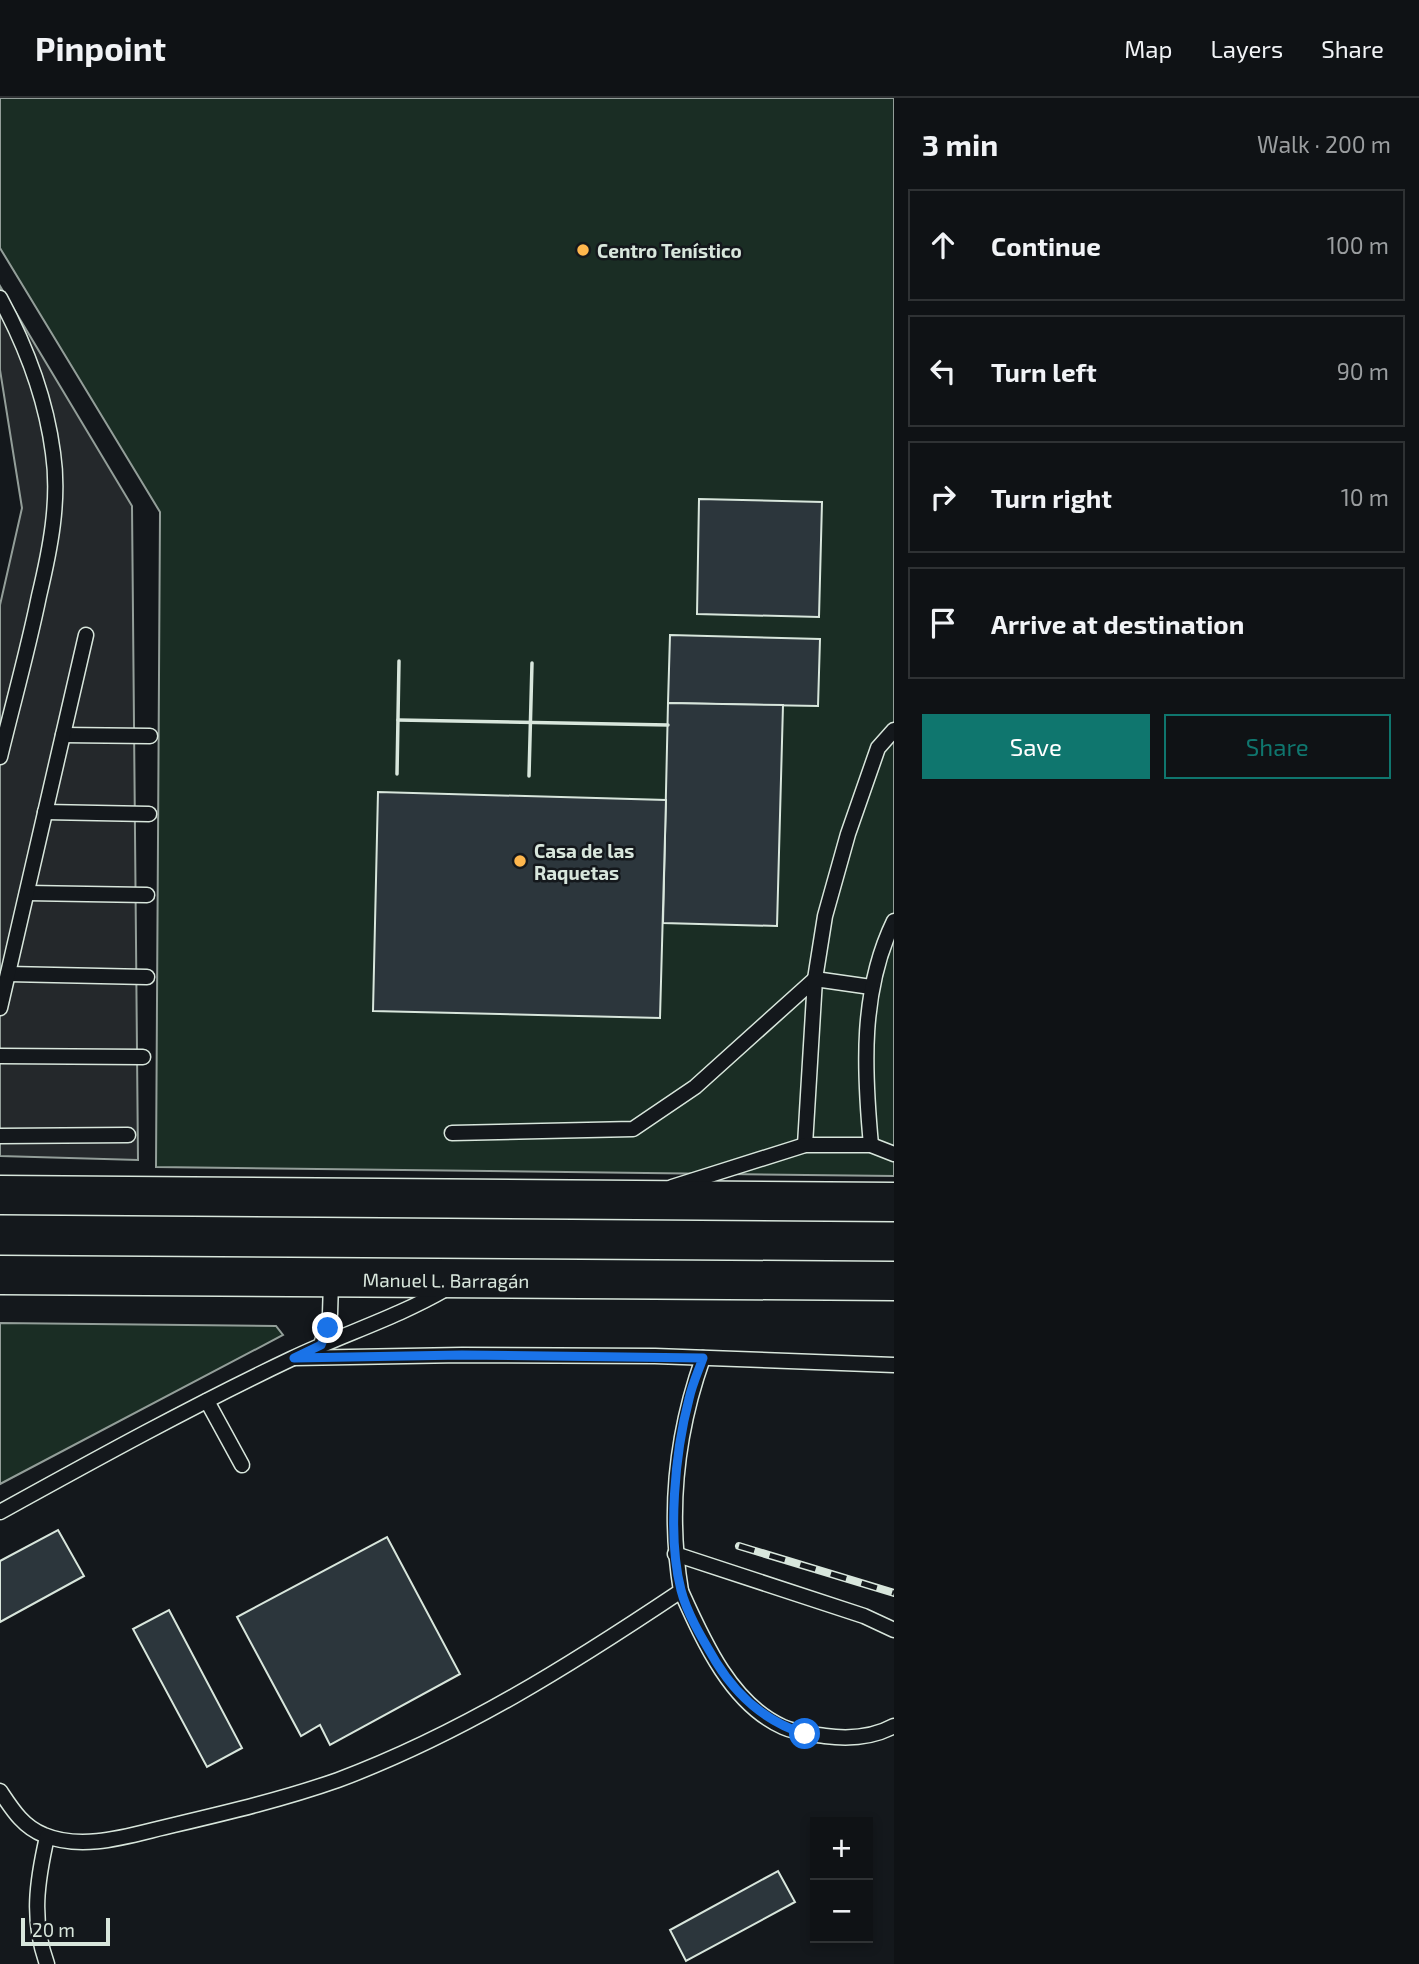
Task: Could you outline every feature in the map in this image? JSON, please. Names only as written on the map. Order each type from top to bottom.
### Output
[{"type":"highway","points":[[0,1195],[894,1202]]},
{"type":"highway","name":"Manuel L. Barragán","points":[[0,1275],[331,1280],[464,1278],[894,1281]]},
{"type":"lane","points":[[0,298],[15,326],[33,371],[47,417],[54,456],[54,504],[50,547],[0,757]]},
{"type":"lane","points":[[0,1008],[86,635]]},
{"type":"lane","points":[[805,1145],[815,979],[825,916],[848,834],[878,748],[893,728]]},
{"type":"lane","points":[[63,735],[150,736]]},
{"type":"lane","points":[[45,812],[149,814]]},
{"type":"lane","points":[[27,893],[147,895]]},
{"type":"lane","points":[[871,1145],[867,1082],[871,987],[881,951],[894,921]]},
{"type":"lane","points":[[8,974],[147,976]]},
{"type":"lane","points":[[815,979],[871,987]]},
{"type":"lane","points":[[452,1133],[633,1129],[695,1087],[815,979]]},
{"type":"lane","points":[[0,1056],[143,1057]]},
{"type":"lane","points":[[0,1136],[128,1135]]},
{"type":"lane","points":[[638,1200],[805,1145],[871,1145],[894,1154]]},
{"type":"lane","points":[[0,1512],[207,1401],[321,1345],[413,1308],[464,1278]]},
{"type":"lane","points":[[321,1345],[330,1314],[331,1280]]},
{"type":"lane","points":[[294,1358],[475,1355],[703,1358],[894,1365]]},
{"type":"lane","points":[[703,1358],[689,1398],[680,1442],[676,1484],[675,1554],[681,1591],[704,1642],[726,1678],[746,1699],[782,1727],[805,1734],[851,1737],[868,1735],[894,1726]]},
{"type":"lane","points":[[207,1401],[243,1465]]},
{"type":"lane","points":[[675,1554],[864,1616],[894,1630]]},
{"type":"lane","points":[[0,1791],[26,1826],[47,1837],[71,1842],[120,1837],[274,1801],[400,1755],[494,1709],[584,1656],[681,1591]]},
{"type":"lane","points":[[47,1837],[37,1878],[35,1906],[38,1935],[47,1964]]},
{"type":"green space","points":[[0,98],[894,98],[894,1176],[156,1167],[160,512],[0,248]]},
{"type":"green space","points":[[0,1323],[276,1326],[283,1335],[0,1484]]},
{"type":"shaded area","points":[[0,286],[132,506],[138,1160],[0,1156],[0,605],[22,508],[0,370]]},
{"type":"building","points":[[699,499],[822,502],[819,617],[697,614]]},
{"type":"building","points":[[670,635],[820,639],[818,706],[668,703]]},
{"type":"building","points":[[668,703],[783,705],[777,926],[663,923]]},
{"type":"building","name":"Casa de las Raquetas","points":[[378,792],[666,800],[660,1018],[373,1011]]},
{"type":"building","points":[[58,1530],[84,1576],[0,1622],[0,1561]]},
{"type":"building","points":[[387,1537],[460,1674],[330,1745],[320,1725],[301,1736],[237,1617]]},
{"type":"building","points":[[169,1610],[242,1748],[207,1767],[133,1629]]},
{"type":"building","points":[[778,1871],[795,1902],[686,1961],[670,1930]]},
{"type":"railway","points":[[739,1546],[894,1593]]},
{"type":"wall","points":[[397,774],[399,661]]},
{"type":"wall","points":[[529,776],[532,663]]},
{"type":"wall","points":[[398,720],[668,725]]},
{"type":"place","name":"Centro Tenístico","points":[[583,250]]},
{"type":"place","name":"Casa de las Raquetas","points":[[520,861]]},
{"type":"route","points":[[328,1328],[321,1345],[294,1358],[462,1355],[703,1358],[689,1398],[680,1442],[676,1484],[675,1554],[681,1591],[704,1642],[726,1678],[762,1713],[782,1727],[805,1734]]}]
